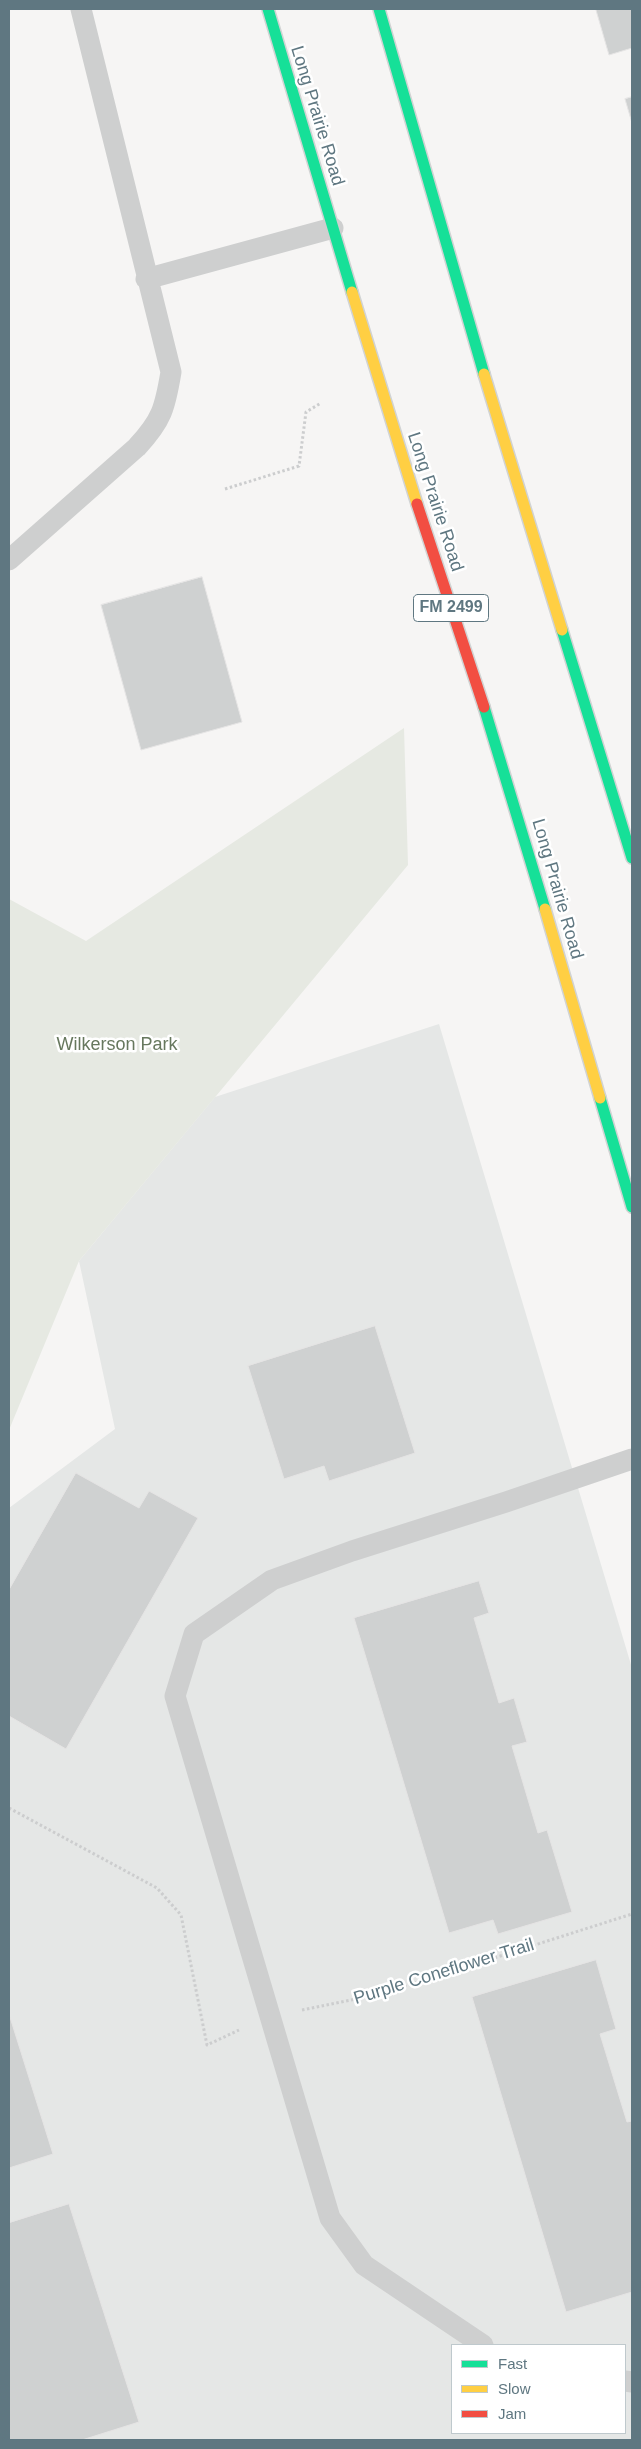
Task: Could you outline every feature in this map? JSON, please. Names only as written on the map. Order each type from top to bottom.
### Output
[{"type":"main road","name":"Long Prairie Road","points":[[268,9],[397,442],[498,751],[632,1207]]},
{"type":"main road","points":[[379,9],[478,355],[632,858]]},
{"type":"lane","points":[[9,560],[137,447],[154,429],[165,407],[171,372],[146,279],[81,9]]},
{"type":"lane","points":[[146,279],[333,228]]},
{"type":"lane","points":[[482,2344],[364,2265],[330,2218],[175,1696],[194,1634],[272,1580],[352,1551],[506,1502],[632,1459]]},
{"type":"path","points":[[225,489],[299,466],[306,412],[321,403]]},
{"type":"path","name":"Purple Coneflower Trail","points":[[9,1808],[157,1888],[181,1915],[207,2045],[270,2016],[382,1994],[632,1914]]},
{"type":"shaded area","points":[[439,1024],[632,1668],[632,2440],[9,2440],[9,1508],[115,1429],[79,1261],[215,1097]]},
{"type":"green space","name":"Wilkerson Park","points":[[404,728],[408,865],[79,1261],[9,1430],[9,899],[86,941]]},
{"type":"building","points":[[632,9],[632,48],[609,55],[596,10]]},
{"type":"building","points":[[632,97],[632,123],[625,99]]},
{"type":"building","points":[[202,577],[242,722],[141,750],[101,605]]},
{"type":"building","points":[[375,1326],[415,1453],[329,1481],[324,1466],[284,1479],[248,1366]]},
{"type":"building","points":[[76,1473],[139,1508],[149,1491],[198,1518],[66,1749],[9,1716],[9,1590]]},
{"type":"building","points":[[479,1581],[489,1613],[474,1618],[499,1703],[514,1698],[527,1742],[512,1746],[538,1833],[547,1830],[572,1912],[498,1934],[493,1920],[449,1933],[354,1618]]},
{"type":"building","points":[[596,1960],[616,2029],[600,2034],[627,2122],[632,2121],[632,2292],[566,2312],[472,1997]]},
{"type":"building","points":[[9,2014],[53,2154],[9,2168]]},
{"type":"building","points":[[69,2204],[139,2422],[82,2440],[9,2440],[9,2223]]},
{"type":"traffic: fast","points":[[268,9],[352,292]]},
{"type":"traffic: fast","points":[[379,9],[484,374]]},
{"type":"traffic: fast","points":[[562,630],[632,858]]},
{"type":"traffic: fast","points":[[484,707],[545,909]]},
{"type":"traffic: fast","points":[[600,1098],[632,1207]]},
{"type":"traffic: slow","points":[[352,292],[417,504]]},
{"type":"traffic: slow","points":[[484,374],[562,630]]},
{"type":"traffic: slow","points":[[545,909],[600,1098]]},
{"type":"traffic: jam","points":[[417,504],[484,707]]}]
